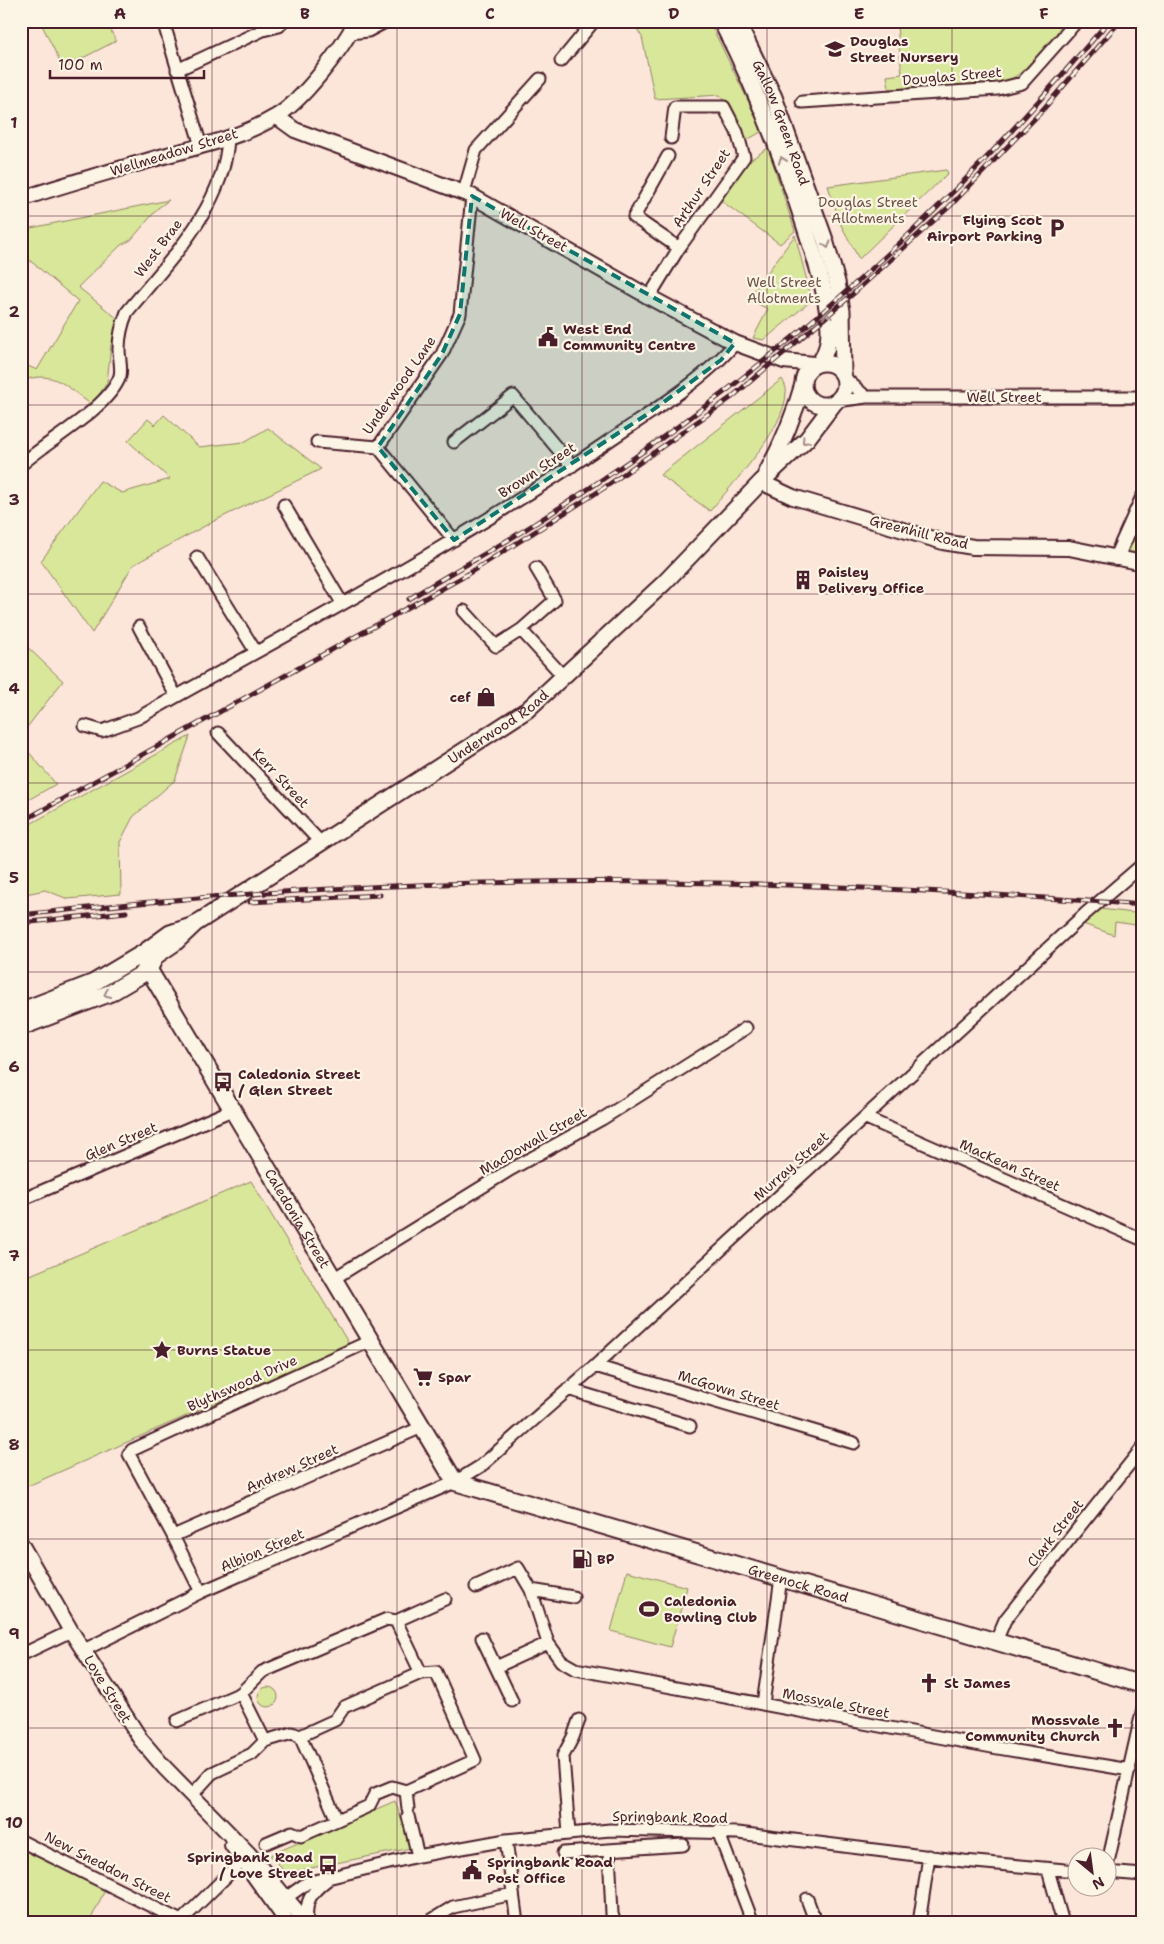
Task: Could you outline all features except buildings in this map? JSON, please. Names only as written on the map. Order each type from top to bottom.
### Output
[{"type":"main road","name":"Gallow Green Road","points":[[721,21],[750,81],[776,142],[811,247],[825,300],[829,330],[827,348],[817,363]]},
{"type":"main road","name":"Gallow Green Road","points":[[737,21],[778,106],[825,240],[837,282],[842,311],[844,375]]},
{"type":"main road","points":[[817,363],[833,364],[844,375],[845,389],[836,402],[827,405],[810,400],[803,390],[806,372],[817,363]]},
{"type":"main road","name":"Underwood Road","points":[[761,482],[786,436],[803,382]]},
{"type":"main road","name":"Underwood Road","points":[[149,970],[156,956],[175,943],[195,924],[322,844],[527,710],[664,583],[761,482],[806,439],[836,402]]},
{"type":"main road","name":"Underwood Road","points":[[140,955],[170,933],[195,924]]},
{"type":"main road","points":[[21,1011],[93,984],[140,955]]},
{"type":"main road","name":"Caledonia Street","points":[[140,955],[455,1482]]},
{"type":"main road","points":[[21,1026],[110,993],[149,970]]},
{"type":"main road","name":"Greenock Road","points":[[455,1482],[1143,1685]]},
{"type":"street","points":[[163,21],[201,146]]},
{"type":"street","points":[[177,70],[263,30],[279,26],[283,21]]},
{"type":"street","points":[[353,27],[368,31],[387,21]]},
{"type":"street","points":[[561,61],[594,21]]},
{"type":"street","name":"Douglas Street","points":[[802,102],[998,89],[1022,83],[1077,21]]},
{"type":"street","name":"Wellmeadow Street","points":[[21,199],[228,138],[277,117],[303,94],[328,65],[353,27]]},
{"type":"street","name":"Underwood Lane","points":[[317,442],[378,446],[442,354],[460,314],[468,194],[476,150],[540,79]]},
{"type":"street","name":"Arthur Street","points":[[649,297],[679,248],[744,158],[737,132],[724,107],[675,107],[671,138]]},
{"type":"street","name":"Well Street","points":[[277,117],[295,130],[468,194],[649,297],[735,343],[784,361],[817,363]]},
{"type":"street","name":"West Brae","points":[[21,465],[36,451],[104,401],[120,376],[119,350],[122,324],[128,312],[184,240],[219,184],[224,170],[228,138]]},
{"type":"street","name":"Arthur Street","points":[[668,156],[634,216],[679,248]]},
{"type":"street","name":"Brown Street","points":[[85,726],[102,731],[138,718],[454,540],[572,466],[721,360],[735,343]]},
{"type":"street","name":"Well Street","points":[[784,361],[803,382]]},
{"type":"street","points":[[844,375],[866,397]]},
{"type":"street","points":[[454,442],[513,396],[572,466]]},
{"type":"street","name":"Well Street","points":[[836,402],[866,397],[1143,397]]},
{"type":"street","points":[[378,446],[454,540]]},
{"type":"street","name":"Greenhill Road","points":[[761,482],[793,496],[943,542],[973,547],[1069,548],[1143,563]]},
{"type":"street","points":[[1116,558],[1143,498]]},
{"type":"street","points":[[284,505],[342,603]]},
{"type":"street","points":[[197,558],[256,652]]},
{"type":"street","points":[[464,611],[496,646],[521,630],[555,600],[536,568]]},
{"type":"street","points":[[139,627],[176,696]]},
{"type":"street","points":[[521,630],[564,677]]},
{"type":"street","name":"Kerr Street","points":[[218,733],[322,844]]},
{"type":"street","name":"Murray Street","points":[[455,1482],[481,1466],[595,1366],[1085,914],[1143,864]]},
{"type":"street","name":"MacDowall Street","points":[[333,1279],[508,1171],[602,1119],[746,1028]]},
{"type":"street","name":"Glen Street","points":[[21,1200],[232,1110]]},
{"type":"street","name":"MacKean Street","points":[[866,1118],[1143,1240]]},
{"type":"street","name":"Blythswood Drive","points":[[174,1536],[129,1454],[132,1450],[370,1341]]},
{"type":"street","name":"McGown Street","points":[[595,1366],[854,1444]]},
{"type":"street","points":[[568,1389],[690,1426]]},
{"type":"street","name":"Andrew Street","points":[[174,1536],[422,1427]]},
{"type":"street","name":"Clark Street","points":[[996,1641],[1005,1620],[1143,1447]]},
{"type":"street","name":"Albion Street","points":[[84,1650],[201,1592],[455,1482]]},
{"type":"street","points":[[174,1536],[201,1592]]},
{"type":"street","name":"Love Street","points":[[22,1548],[71,1631],[137,1735],[215,1820],[280,1902]]},
{"type":"street","name":"Mossvale Street","points":[[476,1587],[518,1568],[531,1590],[548,1642],[561,1661],[574,1669],[982,1746],[1130,1770]]},
{"type":"street","points":[[763,1704],[781,1578]]},
{"type":"street","points":[[531,1590],[573,1597]]},
{"type":"street","points":[[177,1721],[241,1693],[262,1672],[387,1619],[396,1621],[446,1599]]},
{"type":"street","points":[[396,1621],[421,1673]]},
{"type":"street","points":[[21,1655],[71,1631]]},
{"type":"street","points":[[482,1638],[512,1701]]},
{"type":"street","points":[[496,1667],[548,1642]]},
{"type":"street","points":[[191,1796],[212,1773],[252,1754],[265,1741],[292,1733],[300,1736],[336,1720],[344,1707],[421,1673],[436,1672],[476,1760],[406,1791],[392,1787],[375,1794],[369,1806],[301,1836],[292,1832],[266,1843]]},
{"type":"street","points":[[241,1693],[265,1741]]},
{"type":"street","points":[[1112,1846],[1143,1708]]},
{"type":"street","points":[[569,1834],[563,1756],[579,1720]]},
{"type":"street","points":[[300,1736],[337,1820]]},
{"type":"street","points":[[406,1791],[408,1812],[418,1856]]},
{"type":"street","name":"Springbank Road","points":[[280,1902],[307,1883],[418,1856],[506,1840],[610,1830],[718,1831],[1066,1871]]},
{"type":"street","points":[[718,1831],[753,1923]]},
{"type":"street","points":[[506,1840],[517,1923]]},
{"type":"street","name":"New Sneddon Street","points":[[21,1841],[181,1921],[246,1857]]},
{"type":"street","points":[[563,1853],[683,1845]]},
{"type":"street","points":[[609,1850],[612,1914],[615,1923]]},
{"type":"street","points":[[919,1923],[929,1856]]},
{"type":"street","points":[[1048,1870],[1063,1923]]},
{"type":"street","points":[[1116,1873],[1143,1875]]},
{"type":"street","points":[[307,1923],[307,1904],[310,1894],[330,1877]]},
{"type":"street","points":[[427,1923],[453,1907],[513,1894]]},
{"type":"street","points":[[807,1899],[816,1923]]},
{"type":"street","points":[[280,1902],[307,1923]]},
{"type":"street","points":[[280,1902],[288,1923]]},
{"type":"highlighted area","points":[[472,196],[735,343],[721,360],[646,415],[454,540],[378,447],[442,354],[460,314]]},
{"type":"green space","points":[[40,21],[106,21],[116,41],[63,68]]},
{"type":"green space","points":[[632,21],[709,21],[763,131],[745,141],[737,123],[720,95],[655,99],[642,37]]},
{"type":"green space","points":[[948,21],[1061,21],[1060,27],[1050,42],[1036,58],[1011,79],[1001,82],[889,89],[887,76],[902,74],[897,26]]},
{"type":"green space","points":[[768,148],[795,231],[780,244],[720,200],[744,164]]},
{"type":"green space","name":"Douglas Street Allotments","points":[[946,170],[948,173],[859,259],[841,225],[828,186]]},
{"type":"green space","points":[[169,200],[158,208],[131,240],[121,245],[78,287],[118,319],[111,345],[107,383],[92,405],[67,386],[51,378],[33,378],[21,381],[21,363],[37,370],[78,301],[21,253],[21,230]]},
{"type":"green space","name":"Well Street Allotments","points":[[795,235],[812,300],[764,340],[753,338],[768,309],[748,299]]},
{"type":"green space","points":[[782,379],[786,387],[786,393],[777,423],[768,439],[744,471],[710,511],[660,475]]},
{"type":"green space","points":[[164,415],[199,447],[244,442],[268,428],[321,469],[214,521],[133,565],[92,633],[41,561],[100,481],[122,493],[170,479],[128,441],[148,419],[155,425]]},
{"type":"green space","points":[[1143,510],[1143,557],[1123,554]]},
{"type":"green space","points":[[21,641],[63,681],[21,735]]},
{"type":"green space","points":[[190,736],[175,780],[133,817],[120,842],[121,894],[68,899],[45,890],[21,895],[21,829]]},
{"type":"green space","points":[[21,743],[56,784],[21,804]]},
{"type":"green space","points":[[1100,909],[1143,914],[1143,926],[1115,922],[1114,935],[1083,924]]},
{"type":"green space","points":[[251,1181],[349,1344],[21,1489],[21,1279]]},
{"type":"green space","name":"Caledonia Bowling Club","points":[[627,1571],[687,1587],[670,1647],[611,1631]]},
{"type":"green space","points":[[268,1687],[275,1690],[278,1697],[275,1704],[268,1707],[261,1704],[258,1697],[261,1690]]},
{"type":"green space","points":[[395,1801],[411,1848],[286,1873],[270,1855]]},
{"type":"green space","points":[[21,1849],[105,1890],[89,1923],[21,1923]]},
{"type":"railway","points":[[409,599],[531,526],[606,477],[727,390],[795,335],[863,277],[960,185],[1065,72],[1109,21]]},
{"type":"railway","points":[[21,822],[463,577],[604,488],[732,397],[855,292],[950,206],[1039,114],[1120,21]]},
{"type":"railway","points":[[21,915],[181,899],[342,888],[584,882],[724,883],[844,887],[1143,905]]},
{"type":"railway","points":[[250,902],[380,895]]},
{"type":"railway","points":[[21,923],[126,912]]},
{"type":"place","name":"Douglas Street Nursery","points":[[835,49]]},
{"type":"place","name":"Flying Scot Airport Parking","points":[[1057,228]]},
{"type":"place","name":"West End Community Centre","points":[[548,337]]},
{"type":"place","name":"Paisley Delivery Office","points":[[803,580]]},
{"type":"place","name":"cef","points":[[486,697]]},
{"type":"place","name":"Caledonia Street / Glen Street","points":[[223,1082]]},
{"type":"place","name":"Burns Statue","points":[[162,1350]]},
{"type":"place","name":"Spar","points":[[423,1377]]},
{"type":"place","name":"BP","points":[[582,1559]]},
{"type":"place","name":"Caledonia Bowling Club","points":[[649,1609]]},
{"type":"place","name":"St James","points":[[929,1683]]},
{"type":"place","name":"Mossvale Community Church","points":[[1115,1728]]},
{"type":"place","name":"Springbank Road / Love Street","points":[[328,1865]]},
{"type":"place","name":"Springbank Road Post Office","points":[[472,1870]]}]
